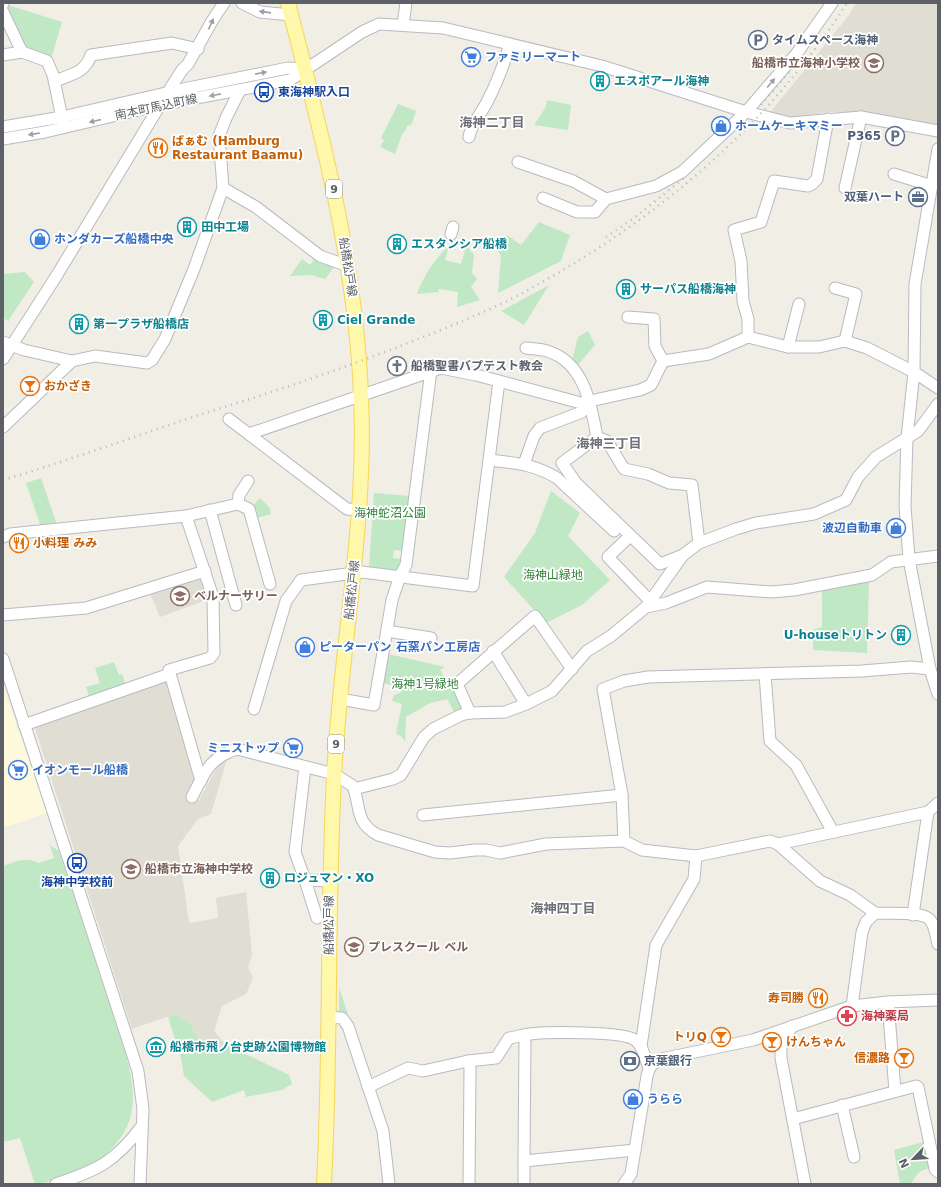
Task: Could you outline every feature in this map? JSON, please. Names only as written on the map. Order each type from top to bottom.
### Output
[{"type":"main road","name":"船橋松戸線","points":[[289,9],[334,186],[354,310],[361,394],[360,510],[340,699],[334,774],[330,881],[328,1096],[324,1184]]},
{"type":"street","points":[[3,359],[7,343],[57,275],[168,92],[198,48],[212,21],[224,3]]},
{"type":"street","points":[[242,3],[260,12],[289,9]]},
{"type":"street","points":[[406,3],[403,25],[443,28],[510,44],[603,62],[746,112],[790,122],[861,116],[938,130]]},
{"type":"street","points":[[543,198],[581,213],[595,212],[606,199],[656,186],[675,177],[746,112],[797,52],[832,3]]},
{"type":"street","points":[[3,12],[22,52]]},
{"type":"street","name":"南本町馬込町線","points":[[3,127],[63,123],[290,80],[362,32],[379,24],[403,25]]},
{"type":"street","points":[[55,81],[84,69],[88,65],[91,54],[172,42],[198,48]]},
{"type":"street","points":[[468,137],[473,123],[481,113],[501,74],[510,44]]},
{"type":"street","points":[[3,55],[22,52],[47,61],[55,81],[63,123]]},
{"type":"street","name":"南本町馬込町線","points":[[3,139],[168,92],[288,68],[305,69]]},
{"type":"street","points":[[7,343],[24,350],[72,361],[95,356],[138,363],[147,363],[152,360],[165,339],[176,314],[223,188],[219,136],[240,90]]},
{"type":"street","points":[[845,188],[861,116]]},
{"type":"street","points":[[748,337],[748,318],[742,301],[741,261],[734,230],[761,222],[774,181],[808,186],[817,179],[828,118]]},
{"type":"street","points":[[938,148],[915,284],[914,372],[908,438],[905,506],[909,558],[938,694]]},
{"type":"street","points":[[518,162],[573,181],[606,199]]},
{"type":"street","points":[[894,174],[932,186]]},
{"type":"street","points":[[223,188],[256,207],[320,256],[348,266]]},
{"type":"street","points":[[835,288],[856,294],[845,341]]},
{"type":"street","points":[[788,347],[799,304]]},
{"type":"street","points":[[628,317],[654,319],[655,346],[663,361]]},
{"type":"street","points":[[663,361],[709,354],[748,337],[788,347],[819,347],[845,341],[867,348],[914,372],[938,388]]},
{"type":"street","points":[[526,348],[547,350],[563,359],[575,369],[590,400],[597,437]]},
{"type":"street","points":[[3,427],[72,361]]},
{"type":"street","points":[[249,434],[361,394],[441,368],[499,381],[581,403],[640,390],[651,385],[663,361]]},
{"type":"street","points":[[340,699],[374,705],[392,600],[400,576],[406,565],[431,370]]},
{"type":"street","points":[[254,709],[286,601],[301,580],[362,572],[473,586],[499,381]]},
{"type":"street","points":[[524,464],[534,436],[540,428],[582,412],[590,400]]},
{"type":"street","points":[[489,460],[524,464],[540,468],[557,478],[660,564],[683,555],[699,543],[756,522],[814,514],[846,500],[858,476],[876,457],[918,431],[938,404]]},
{"type":"street","points":[[230,419],[347,509],[360,510]]},
{"type":"street","points":[[597,437],[562,463],[576,484],[628,538]]},
{"type":"street","points":[[597,437],[607,441],[624,469],[648,474],[669,483],[692,484],[699,543]]},
{"type":"street","points":[[238,504],[239,495],[248,482]]},
{"type":"street","points":[[3,537],[10,534],[186,516],[238,504],[249,509],[270,584]]},
{"type":"street","points":[[210,510],[236,605]]},
{"type":"street","points":[[186,516],[213,597],[214,653],[210,658],[169,670],[201,781]]},
{"type":"street","points":[[628,538],[608,557],[648,604]]},
{"type":"street","points":[[354,789],[393,779],[401,775],[424,737],[434,729],[461,715],[470,713],[505,712],[526,704],[552,691],[587,651],[611,636],[648,604],[683,555]]},
{"type":"street","points":[[648,604],[666,602],[707,587],[771,592],[845,580],[872,575],[892,562],[909,558],[938,556]]},
{"type":"street","points":[[3,615],[86,608],[205,572]]},
{"type":"street","points":[[470,713],[457,684],[534,616],[572,669]]},
{"type":"street","points":[[387,631],[431,638]]},
{"type":"street","points":[[493,651],[526,704]]},
{"type":"street","points":[[3,659],[136,1064],[142,1092],[140,1184]]},
{"type":"street","points":[[624,841],[622,795],[603,689],[624,680],[648,677],[862,671],[932,664]]},
{"type":"street","points":[[24,725],[170,674]]},
{"type":"street","points":[[764,674],[770,740],[796,765],[833,832]]},
{"type":"street","points":[[192,797],[218,756],[237,749],[334,774],[346,780],[354,789],[359,815],[371,831],[378,835],[435,852],[450,854],[463,850],[480,850],[500,853],[546,844],[624,841],[642,850],[696,856],[770,841],[778,844],[820,881],[850,895],[875,913],[913,914],[928,918],[933,924],[938,944]]},
{"type":"street","points":[[305,767],[296,852],[317,918]]},
{"type":"street","points":[[423,815],[622,795]]},
{"type":"street","points":[[778,844],[928,812],[938,803]]},
{"type":"street","points":[[913,914],[928,812]]},
{"type":"street","points":[[624,1184],[631,1174],[649,1067],[645,1061],[641,1046],[656,945],[694,879],[696,856]]},
{"type":"street","points":[[305,880],[330,881]]},
{"type":"street","points":[[852,1006],[862,932],[866,922],[875,913]]},
{"type":"street","points":[[649,1067],[661,1059],[731,1046],[852,1006],[888,1002],[938,1000]]},
{"type":"street","points":[[888,1002],[895,1091]]},
{"type":"street","points":[[329,1017],[342,1018],[347,1022],[383,1132],[389,1184]]},
{"type":"street","points":[[792,1026],[781,1046],[781,1058],[805,1184]]},
{"type":"street","points":[[368,1087],[408,1068],[423,1071],[468,1060],[496,1058],[509,1038],[525,1035],[590,1034],[618,1036],[635,1039],[641,1046]]},
{"type":"street","points":[[524,1184],[525,1035]]},
{"type":"street","points":[[468,1060],[470,1068],[469,1184]]},
{"type":"street","points":[[793,1119],[914,1086],[918,1087],[935,1169],[938,1172]]},
{"type":"street","points":[[842,1105],[854,1157]]},
{"type":"street","points":[[57,1184],[103,1166],[115,1156],[142,1126]]},
{"type":"street","points":[[524,1161],[635,1150]]},
{"type":"shaded area","name":"船橋市立海神小学校","points":[[856,3],[938,3],[938,124],[936,126],[863,112],[828,112],[785,119],[769,114],[849,15]]},
{"type":"shaded area","name":"ベルナーサリー","points":[[196,578],[205,582],[209,599],[160,617],[150,593]]},
{"type":"shaded area","name":"船橋市立海神中学校","points":[[165,679],[170,683],[194,773],[195,786],[190,795],[199,800],[223,757],[228,755],[211,814],[198,819],[178,846],[189,923],[218,918],[216,898],[246,892],[252,955],[248,967],[253,978],[246,994],[222,1006],[214,1031],[225,1044],[213,1049],[203,1049],[190,1023],[175,1014],[132,1029],[34,725]]},
{"type":"shaded area","name":"イオンモール船橋","points":[[3,686],[47,813],[3,828]]},
{"type":"green space","points":[[8,5],[62,22],[51,59],[23,49],[6,12]]},
{"type":"green space","points":[[547,100],[571,105],[568,130],[534,125],[545,108]]},
{"type":"green space","points":[[398,104],[416,111],[412,124],[407,126],[402,134],[395,154],[380,147],[384,140],[381,138]]},
{"type":"green space","points":[[539,222],[570,235],[561,261],[498,293],[501,256],[497,249],[507,235],[521,245]]},
{"type":"green space","points":[[456,239],[467,246],[474,255],[472,273],[477,279],[471,287],[480,300],[457,307],[458,292],[439,289],[438,292],[417,294],[430,268],[449,245],[445,260],[461,264],[466,247],[450,242]]},
{"type":"green space","points":[[316,257],[334,267],[325,279],[311,275],[290,276],[302,259],[310,265]]},
{"type":"green space","points":[[25,272],[34,282],[8,321],[3,318],[3,274]]},
{"type":"green space","points":[[549,285],[524,325],[501,311]]},
{"type":"green space","points":[[588,331],[595,345],[577,366],[572,361],[578,337]]},
{"type":"green space","points":[[41,478],[57,525],[41,527],[26,483]]},
{"type":"green space","name":"海神山緑地","points":[[551,491],[580,513],[568,536],[610,580],[582,605],[546,623],[504,577],[535,533]]},
{"type":"green space","name":"海神蛇沼公園","points":[[374,493],[410,496],[403,551],[394,550],[393,558],[402,559],[401,567],[397,572],[369,568]]},
{"type":"green space","points":[[260,498],[269,507],[271,514],[257,518],[252,507]]},
{"type":"green space","points":[[869,580],[867,653],[813,650],[813,630],[822,627],[822,586],[853,585]]},
{"type":"green space","name":"海神1号緑地","points":[[388,654],[445,667],[440,670],[462,705],[459,713],[456,715],[447,699],[430,703],[406,717],[405,741],[401,736],[396,734],[402,704],[392,701],[394,695],[400,693],[405,687],[382,683]]},
{"type":"green space","points":[[114,662],[119,675],[122,674],[126,686],[90,699],[86,687],[100,683],[95,668]]},
{"type":"green space","points":[[50,845],[59,851],[127,1058],[132,1081],[133,1104],[128,1125],[115,1145],[103,1157],[79,1172],[40,1184],[35,1184],[20,1138],[3,1142],[3,866],[21,860],[30,860],[38,863],[54,858]]},
{"type":"green space","points":[[339,987],[348,1015],[339,1011]]},
{"type":"green space","points":[[175,1014],[190,1023],[203,1049],[213,1049],[225,1044],[289,1075],[292,1084],[282,1090],[246,1097],[244,1090],[212,1102],[184,1076],[181,1058],[168,1017]]},
{"type":"green space","points":[[927,1141],[932,1168],[919,1173],[911,1184],[900,1184],[894,1150]]},
{"type":"railway","points":[[3,480],[286,387],[369,358],[446,328],[492,308],[565,269],[612,239],[657,207],[700,172],[741,134],[779,94],[814,50],[847,3]]},
{"type":"railway","points":[[761,105],[802,57]]},
{"type":"railway","points":[[606,237],[634,218],[684,178]]},
{"type":"place","name":"タイムスペース海神","points":[[758,40]]},
{"type":"place","name":"ファミリーマート","points":[[471,57]]},
{"type":"place","name":"船橋市立海神小学校","points":[[874,63]]},
{"type":"place","name":"エスポアール海神","points":[[600,81]]},
{"type":"place","name":"東海神駅入口","points":[[264,92]]},
{"type":"place","name":"ホームケーキマミー","points":[[721,126]]},
{"type":"place","name":"P365","points":[[895,136]]},
{"type":"place","name":"ばぁむ (Hamburg Restaurant Baamu)","points":[[158,148]]},
{"type":"place","name":"双葉ハート","points":[[918,197]]},
{"type":"place","name":"田中工場","points":[[187,227]]},
{"type":"place","name":"ホンダカーズ船橋中央","points":[[40,239]]},
{"type":"place","name":"エスタンシア船橋","points":[[397,244]]},
{"type":"place","name":"サーパス船橋海神","points":[[626,289]]},
{"type":"place","name":"Ciel Grande","points":[[323,320]]},
{"type":"place","name":"第一プラザ船橋店","points":[[79,324]]},
{"type":"place","name":"船橋聖書バプテスト教会","points":[[397,366]]},
{"type":"place","name":"おかざき","points":[[30,386]]},
{"type":"place","name":"波辺自動車","points":[[896,528]]},
{"type":"place","name":"小料理 みみ","points":[[19,543]]},
{"type":"place","name":"ベルナーサリー","points":[[180,596]]},
{"type":"place","name":"U-houseトリトン","points":[[901,635]]},
{"type":"place","name":"ピーターパン 石窯パン工房店","points":[[305,647]]},
{"type":"place","name":"ミニストップ","points":[[293,748]]},
{"type":"place","name":"イオンモール船橋","points":[[18,770]]},
{"type":"place","name":"海神中学校前","points":[[77,863]]},
{"type":"place","name":"船橋市立海神中学校","points":[[131,869]]},
{"type":"place","name":"ロジュマン・XO","points":[[270,878]]},
{"type":"place","name":"プレスクール ベル","points":[[354,947]]},
{"type":"place","name":"寿司勝","points":[[818,998]]},
{"type":"place","name":"海神薬局","points":[[847,1016]]},
{"type":"place","name":"トリQ","points":[[721,1037]]},
{"type":"place","name":"けんちゃん","points":[[772,1042]]},
{"type":"place","name":"船橋市飛ノ台史跡公園博物館","points":[[156,1047]]},
{"type":"place","name":"信濃路","points":[[904,1058]]},
{"type":"place","name":"京葉銀行","points":[[630,1061]]},
{"type":"place","name":"うらら","points":[[633,1099]]},
{"type":"district","name":"海神二丁目","points":[[492,122]]},
{"type":"district","name":"海神三丁目","points":[[609,443]]},
{"type":"district","name":"海神四丁目","points":[[563,908]]}]
